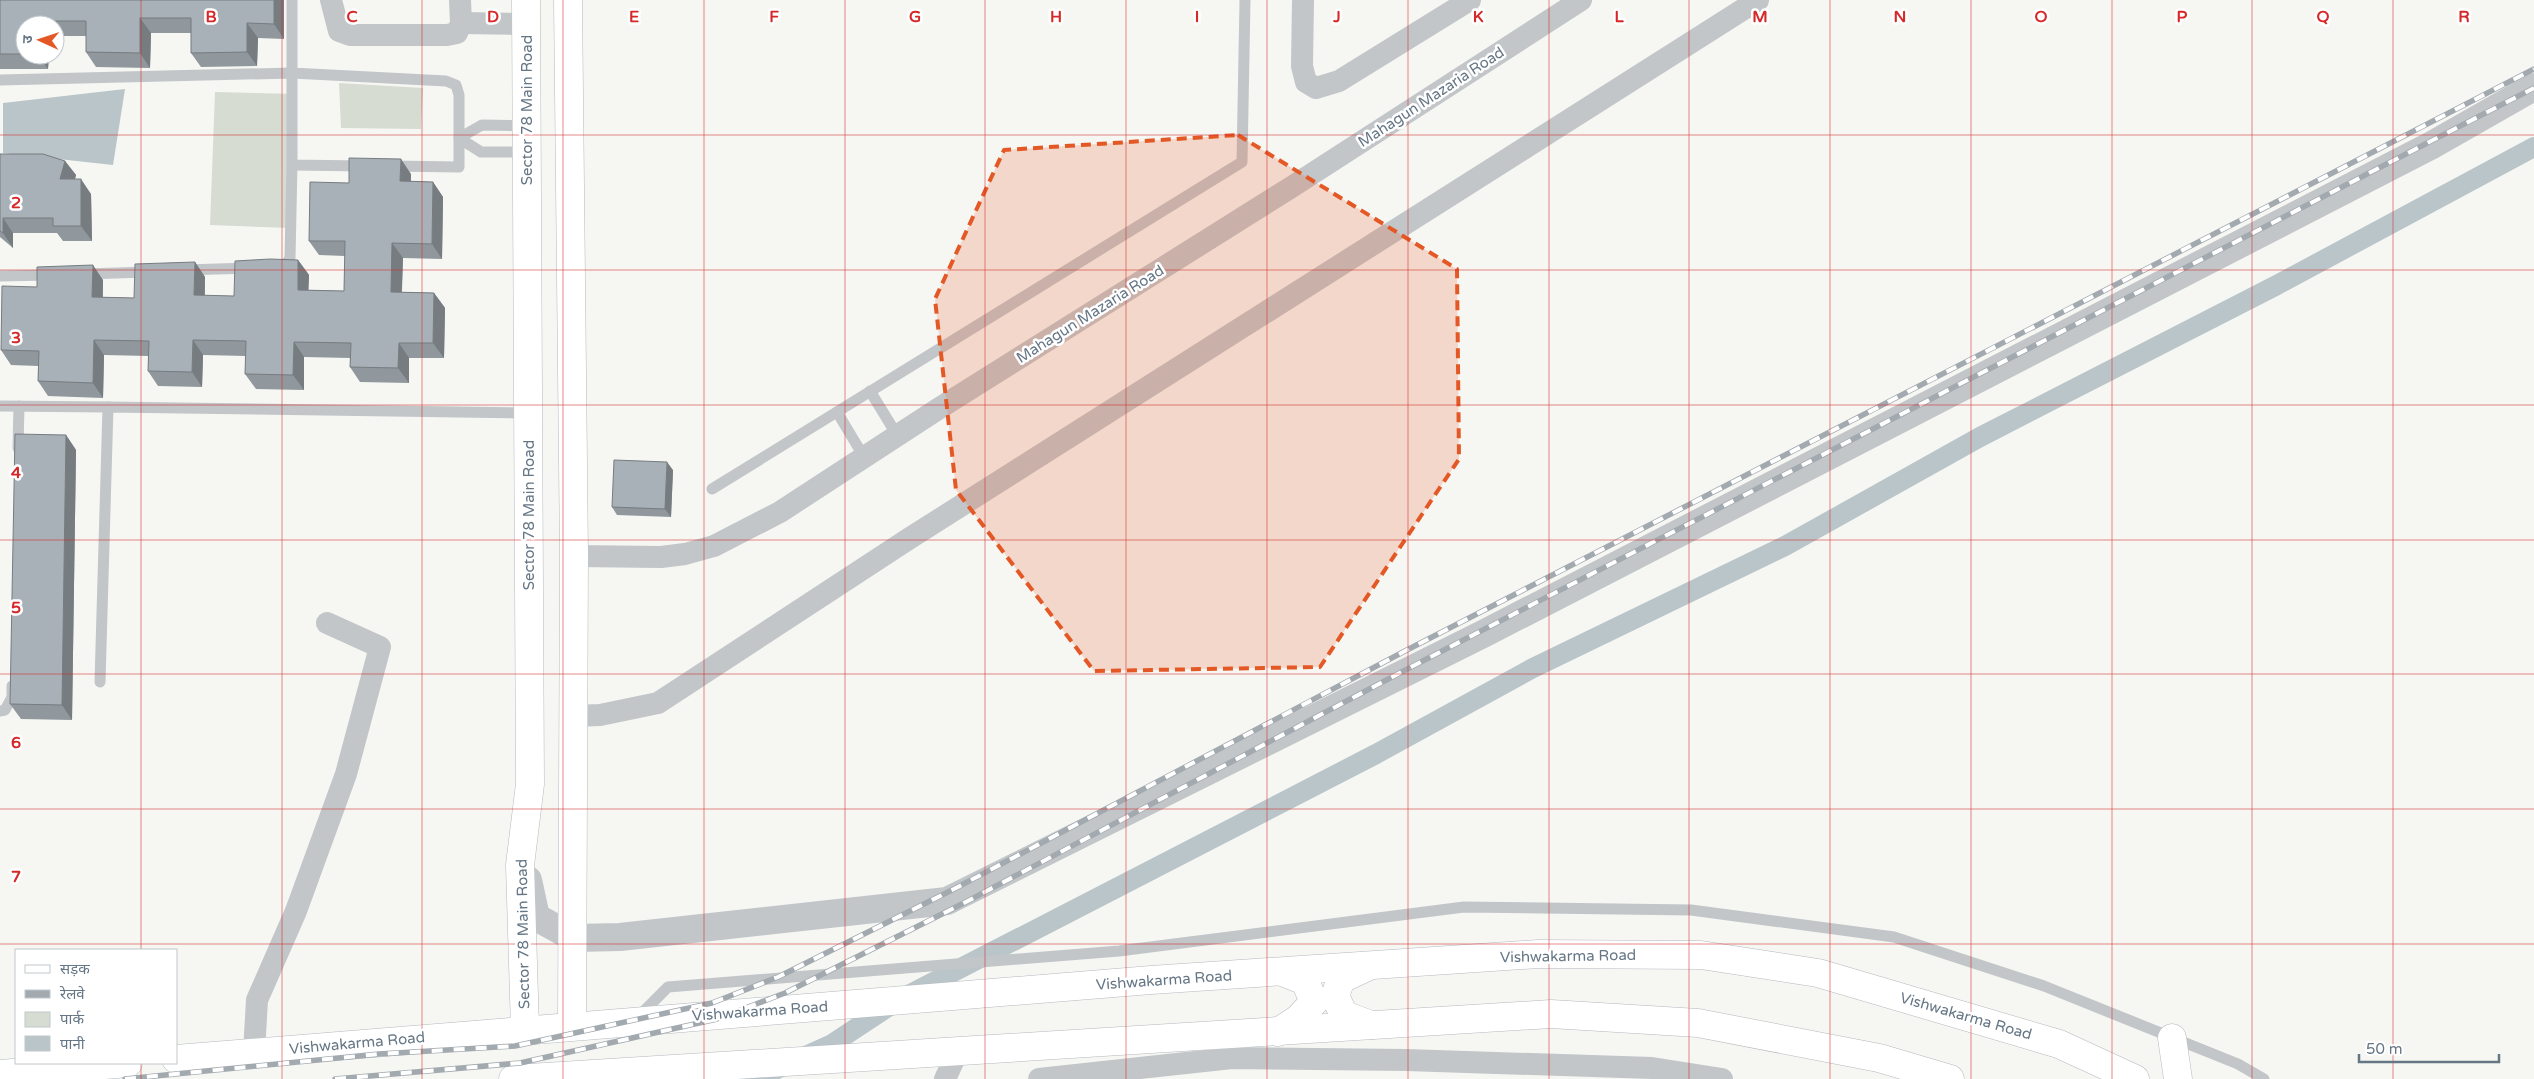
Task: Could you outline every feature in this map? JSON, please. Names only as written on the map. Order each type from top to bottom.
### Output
[{"type":"main road","points":[[568,0],[574,556],[574,938],[572,1026]]},
{"type":"main road","name":"Sector 78 Main Road","points":[[525,1029],[520,865],[530,784],[526,12]]},
{"type":"main road","points":[[528,281],[533,264],[539,259],[557,263],[570,282]]},
{"type":"main road","name":"Vishwakarma Road","points":[[178,1059],[678,1017],[1538,954],[1711,957],[1818,973],[2059,1044],[2135,1079]]},
{"type":"main road","points":[[1368,966],[1341,979],[1335,996],[1344,1015],[1372,1025]]},
{"type":"main road","points":[[1278,1032],[1298,1019],[1314,1002],[1305,981],[1285,973]]},
{"type":"main road","points":[[512,1079],[956,1053],[1551,1014],[1698,1023],[1880,1058],[1950,1079]]},
{"type":"main road","points":[[2172,1038],[2178,1079]]},
{"type":"main road","points":[[0,1074],[116,1064]]},
{"type":"street","points":[[331,0],[339,31],[350,35],[457,34],[461,24],[460,0]]},
{"type":"street","points":[[1303,0],[1302,66],[1306,82],[1316,88],[1339,81],[1470,0]]},
{"type":"street","points":[[573,716],[600,715],[658,703],[918,532],[1758,0]]},
{"type":"street","name":"Mahagun Mazaria Road","points":[[574,556],[661,558],[714,546],[780,512],[897,435],[1290,188],[1570,3]]},
{"type":"street","points":[[461,24],[526,12]]},
{"type":"street","points":[[520,865],[528,881],[536,917],[574,938],[620,937],[947,901],[1485,633],[2432,145],[2534,87]]},
{"type":"street","points":[[254,1052],[257,1000],[296,911],[346,774],[380,646],[327,623]]},
{"type":"street","points":[[945,1079],[956,1053]]},
{"type":"street","points":[[1039,1079],[1232,1058],[1370,1069],[1652,1068],[1722,1079]]},
{"type":"lane","points":[[176,271],[279,267],[286,264],[290,258],[292,0]]},
{"type":"lane","points":[[712,489],[1242,162],[1245,0]]},
{"type":"lane","points":[[0,80],[292,73],[446,81],[456,86],[459,95],[459,167],[292,165]]},
{"type":"lane","points":[[459,138],[482,125],[528,139]]},
{"type":"lane","points":[[459,138],[481,152],[528,139]]},
{"type":"lane","points":[[0,276],[156,271]]},
{"type":"lane","points":[[870,391],[897,435]]},
{"type":"lane","points":[[0,406],[528,413]]},
{"type":"lane","points":[[17,464],[18,406]]},
{"type":"lane","points":[[100,682],[108,407]]},
{"type":"lane","points":[[837,412],[864,457]]},
{"type":"lane","points":[[0,710],[5,710],[12,698],[12,678]]},
{"type":"lane","points":[[634,1021],[668,987],[1119,951],[1464,907],[1691,910],[1894,937],[2044,986],[2238,1064],[2264,1079]]},
{"type":"highlighted area","points":[[1238,135],[1457,269],[1459,459],[1320,667],[1094,671],[956,490],[935,299],[1004,150]]},
{"type":"green space","points":[[339,83],[423,88],[421,129],[341,128]]},
{"type":"green space","points":[[215,92],[297,94],[290,228],[210,225]]},
{"type":"water","points":[[125,89],[113,165],[3,153],[3,103]]},
{"type":"building","points":[[0,0],[274,0],[274,24],[247,23],[247,52],[191,53],[191,18],[140,18],[140,53],[86,52],[86,21],[65,21],[65,15],[15,15],[15,54],[0,54]]},
{"type":"building","points":[[0,154],[43,154],[65,161],[60,179],[81,179],[81,226],[53,226],[53,218],[3,218],[3,233],[0,231]]},
{"type":"building","points":[[349,158],[401,159],[400,181],[433,182],[432,244],[392,243],[391,292],[434,293],[433,343],[399,343],[398,368],[350,367],[351,343],[294,342],[293,375],[245,374],[246,341],[193,340],[192,372],[148,371],[149,341],[94,340],[93,383],[38,381],[39,351],[1,350],[2,286],[37,287],[37,267],[93,265],[92,297],[134,298],[135,264],[195,262],[194,295],[234,296],[235,261],[298,260],[298,290],[344,291],[345,241],[309,241],[310,182],[349,183]]},
{"type":"building","points":[[15,434],[66,435],[62,705],[10,704]]},
{"type":"building","points":[[614,460],[667,462],[665,509],[612,507]]},
{"type":"waterway","points":[[755,1079],[832,1044],[897,1001],[1376,754],[1533,668],[1785,546],[1980,437],[2275,286],[2534,147]]},
{"type":"railway","points":[[125,1079],[379,1054],[515,1046],[712,1003],[778,977],[954,889],[1405,651],[2534,69]]},
{"type":"railway","points":[[335,1079],[520,1063],[717,1019],[785,993],[962,904],[1413,666],[2534,88]]}]
